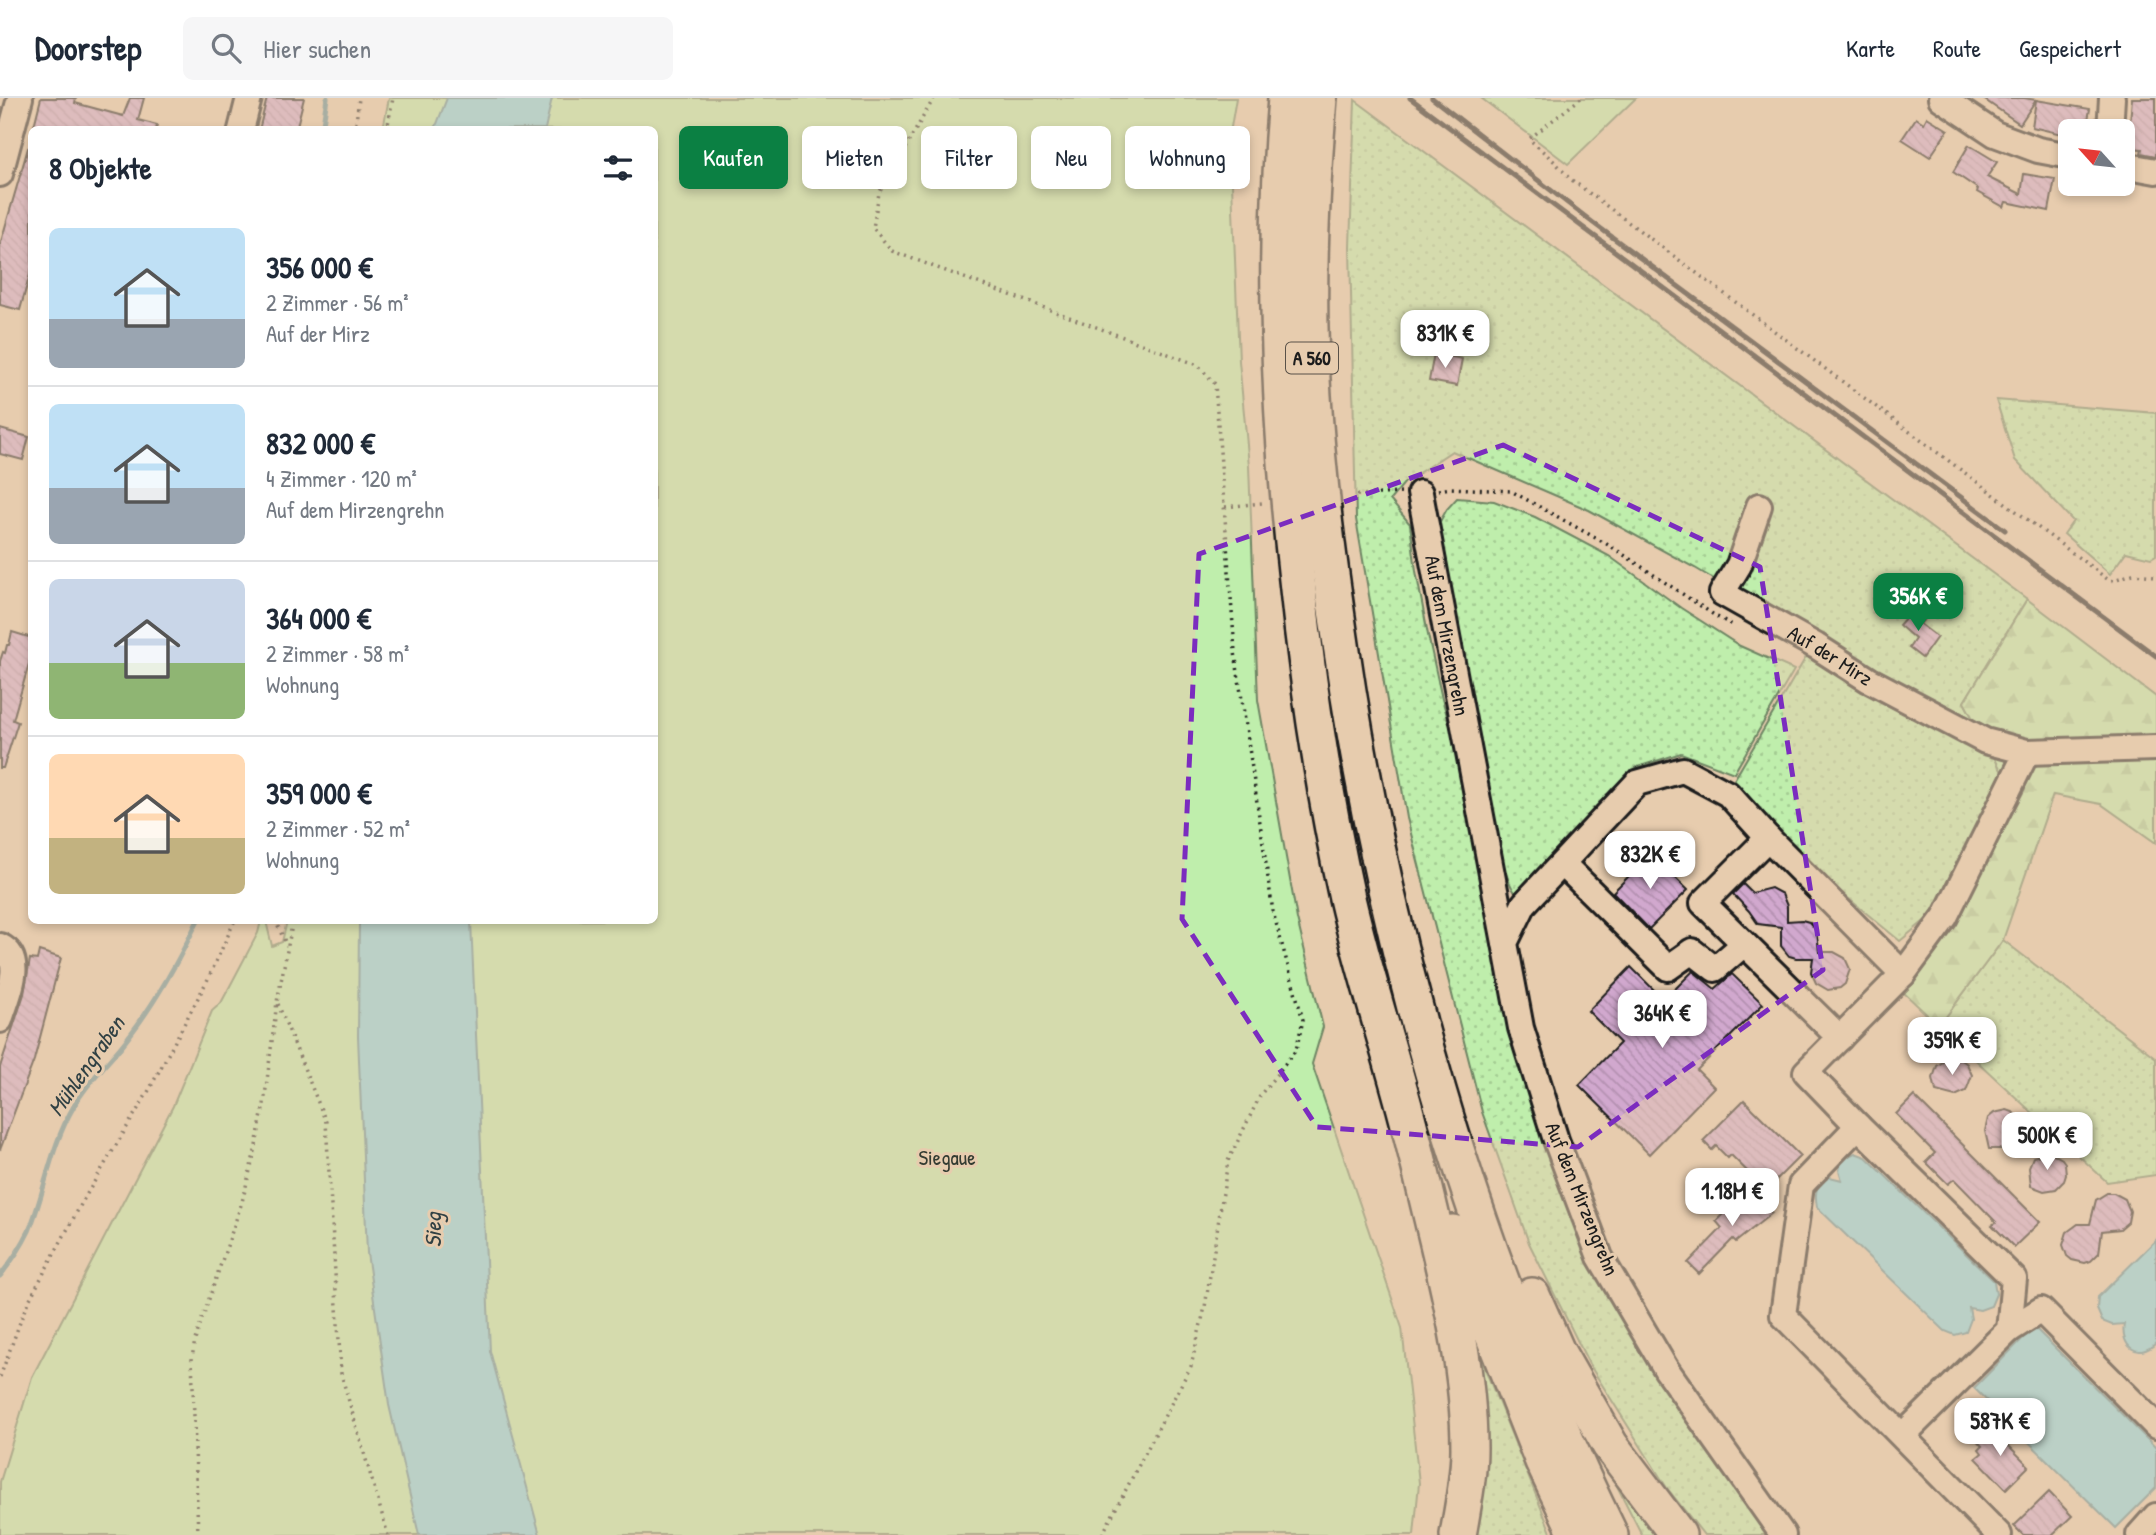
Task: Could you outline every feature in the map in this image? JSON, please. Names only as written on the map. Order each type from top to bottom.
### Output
[{"type":"highway","name":"A 560","points":[[1286,98],[1281,176],[1279,327],[1284,451],[1307,676],[1325,788],[1347,898],[1375,1008],[1407,1116]]},
{"type":"highway","name":"A 560","points":[[1319,98],[1313,167],[1310,279],[1312,392],[1322,505],[1336,616],[1363,784],[1400,953]]},
{"type":"highway","points":[[1400,953],[1451,1133],[1512,1309],[1610,1535]]},
{"type":"highway","points":[[1400,953],[1513,1254],[1557,1352],[1610,1445],[1678,1535]]},
{"type":"highway","points":[[1407,1116],[1443,1265],[1467,1406],[1469,1449],[1458,1535]]},
{"type":"highway","points":[[1407,1116],[1543,1461],[1578,1535]]},
{"type":"street","points":[[0,174],[20,98]]},
{"type":"street","points":[[242,126],[249,98]]},
{"type":"street","points":[[1941,98],[1996,134],[2038,150],[2058,154]]},
{"type":"street","points":[[2111,119],[2112,98]]},
{"type":"street","points":[[2135,168],[2156,172]]},
{"type":"street","name":"Auf dem Mirzengrehn","points":[[1420,493],[1521,1028],[1556,1140],[1600,1257],[1666,1369],[1728,1461],[1783,1535]]},
{"type":"street","name":"Auf der Mirz","points":[[1759,506],[1740,565],[1722,593],[1816,646],[1869,680],[1985,741],[2027,752],[2156,748]]},
{"type":"street","points":[[2009,1330],[2014,1279],[1858,1126],[1807,1072],[1903,974],[1945,917],[2027,752]]},
{"type":"street","points":[[1505,943],[1524,904],[1637,783],[1683,770],[1728,794],[1903,974]]},
{"type":"street","points":[[1768,838],[1703,902],[1840,1038]]},
{"type":"street","points":[[1563,864],[1668,968],[1692,951],[1715,969],[1744,944]]},
{"type":"street","points":[[0,946],[10,953],[14,967],[0,1020]]},
{"type":"street","points":[[1858,1126],[1801,1185],[1783,1315],[2000,1535]]},
{"type":"street","points":[[1902,1437],[2009,1330],[2041,1310],[2156,1426]]},
{"type":"street","points":[[2139,1535],[2156,1516]]},
{"type":"path","points":[[356,126],[359,98]]},
{"type":"path","points":[[388,126],[393,98]]},
{"type":"path","points":[[934,98],[878,193],[873,228],[892,251],[1198,365],[1215,384],[1235,652],[1273,912],[1303,1020],[1296,1051],[1261,1094],[1228,1161],[1205,1307],[1191,1366],[1102,1535]]},
{"type":"path","points":[[1581,98],[1529,139],[1569,178],[2110,581],[2133,574],[2156,576]]},
{"type":"path","points":[[1357,495],[1420,493],[1451,488],[1511,491],[1612,547],[1717,617],[1741,629]]},
{"type":"path","points":[[1225,507],[1262,503]]},
{"type":"path","points":[[0,1377],[26,1306],[85,1197],[154,1080],[208,979],[233,924]]},
{"type":"path","points":[[277,924],[288,948]]},
{"type":"path","points":[[198,1535],[192,1358],[195,1340],[242,1202],[255,1151],[277,1002],[292,924]]},
{"type":"path","points":[[277,1002],[326,1122],[341,1374],[388,1535]]},
{"type":"highlighted area","points":[[1503,445],[1760,567],[1823,970],[1578,1147],[1317,1127],[1182,919],[1199,554]]},
{"type":"green space","name":"Siegaue","points":[[389,98],[1236,98],[1231,126],[1125,126],[1125,189],[1232,189],[1239,361],[1249,466],[1258,700],[1297,919],[1323,1027],[1312,1064],[1402,1328],[1419,1483],[1414,1535],[0,1535],[0,1482],[32,1377],[173,1106],[212,1011],[221,1003],[260,924],[267,924],[272,946],[282,942],[286,924],[658,924],[658,126],[384,126]]},
{"type":"green space","points":[[1481,98],[1636,98],[1568,164]]},
{"type":"green space","points":[[1355,100],[2027,599],[1964,702],[2006,779],[1940,908],[1900,941],[1814,870],[1734,780],[1816,640],[1695,568],[1589,510],[1452,451],[1405,482],[1390,500],[1410,524],[1428,635],[1442,699],[1465,776],[1488,923],[1497,947],[1545,1135],[1770,1535],[1704,1535],[1667,1488],[1589,1364],[1529,1243],[1482,1112],[1407,818],[1356,519],[1350,247]]},
{"type":"green space","points":[[1996,400],[2156,413],[2156,555],[2151,558],[2126,552],[2110,574],[2064,534],[2073,521],[2015,460]]},
{"type":"green space","points":[[1457,498],[1494,501],[1535,517],[1609,556],[1740,646],[1794,670],[1734,773],[1681,753],[1637,767],[1518,896],[1507,876],[1498,846],[1434,532],[1447,509]]},
{"type":"green space","points":[[2027,599],[2156,697],[2156,843],[2101,804],[2053,795],[2003,940],[1939,1026],[1903,992],[1954,923],[2025,789],[2006,779],[1964,702]]},
{"type":"green space","points":[[2003,940],[2156,1058],[2156,1175],[2107,1182],[1939,1026]]},
{"type":"green space","points":[[1479,1354],[1552,1535],[1473,1535],[1487,1447]]},
{"type":"green space","points":[[1615,1482],[1661,1535],[1642,1535]]},
{"type":"water","points":[[447,98],[552,98],[546,126],[436,126]]},
{"type":"water","name":"Sieg","points":[[359,924],[471,924],[490,1351],[540,1535],[419,1535],[389,1405],[367,1253],[358,1036]]},
{"type":"water","points":[[1855,1153],[1866,1157],[1994,1281],[1996,1294],[1991,1306],[1980,1310],[1969,1308],[1971,1319],[1966,1332],[1955,1335],[1945,1331],[1817,1207],[1816,1192],[1819,1185],[1830,1177],[1842,1180],[1839,1170],[1842,1159]]},
{"type":"water","points":[[2156,1240],[2156,1343],[2143,1351],[2137,1351],[2125,1339],[2124,1324],[2112,1325],[2102,1321],[2097,1309],[2098,1297]]},
{"type":"water","points":[[2034,1327],[2156,1448],[2156,1488],[2116,1528],[1974,1388]]},
{"type":"building","points":[[41,98],[76,98],[75,103],[123,116],[130,98],[144,98],[138,120],[157,125],[157,126],[34,126]]},
{"type":"building","points":[[267,98],[304,98],[297,126],[260,126]]},
{"type":"building","points":[[1982,98],[2024,98],[2036,100],[2020,124]]},
{"type":"building","points":[[2132,98],[2156,98],[2156,156],[2141,153],[2142,149],[2135,148],[2135,119],[2130,119]]},
{"type":"building","points":[[2036,100],[2090,109],[2088,119],[2058,119],[2058,133],[2032,127]]},
{"type":"building","points":[[1927,117],[1948,130],[1930,157],[1902,139],[1916,118],[1924,123]]},
{"type":"building","points":[[1969,145],[1997,162],[1987,177],[2021,194],[2024,174],[2055,179],[2049,211],[2006,202],[2004,207],[1977,192],[1978,189],[1953,172]]},
{"type":"building","points":[[28,148],[28,281],[20,310],[0,305],[0,245]]},
{"type":"building","points":[[1434,353],[1462,359],[1457,386],[1429,381]]},
{"type":"building","points":[[0,429],[28,437],[23,460],[0,454]]},
{"type":"building","points":[[1914,608],[1925,618],[1920,624],[1937,637],[1922,658],[1909,648],[1915,639],[1899,625]]},
{"type":"building","points":[[12,632],[28,637],[28,667],[13,720],[18,722],[3,768],[0,768],[0,661],[9,645]]},
{"type":"building","points":[[1651,854],[1688,890],[1649,929],[1613,892]]},
{"type":"building","points":[[1743,884],[1752,893],[1771,888],[1782,894],[1787,906],[1787,921],[1809,922],[1817,931],[1819,952],[1834,952],[1845,958],[1850,969],[1845,984],[1840,988],[1828,990],[1816,983],[1811,972],[1813,958],[1789,956],[1781,946],[1781,927],[1758,924],[1733,894]]},
{"type":"building","points":[[39,951],[61,958],[34,1060],[0,1150],[0,1067],[24,994],[30,959],[37,960]]},
{"type":"building","points":[[1631,967],[1664,1000],[1693,971],[1715,989],[1732,974],[1763,1004],[1697,1070],[1714,1087],[1649,1154],[1579,1085],[1620,1043],[1588,1011]]},
{"type":"building","points":[[1949,1058],[1962,1060],[1972,1075],[1966,1091],[1955,1096],[1936,1091],[1933,1078],[1937,1066]]},
{"type":"building","points":[[1914,1096],[2040,1222],[2014,1247],[1992,1225],[1996,1222],[1954,1179],[1948,1184],[1926,1162],[1935,1153],[1896,1114]]},
{"type":"building","points":[[1744,1100],[1800,1156],[1766,1190],[1731,1155],[1728,1158],[1716,1146],[1712,1150],[1703,1141]]},
{"type":"building","points":[[2007,1110],[2013,1112],[2021,1121],[2023,1133],[2019,1145],[2006,1149],[1989,1149],[1985,1131],[1988,1118],[1994,1113]]},
{"type":"building","points":[[2050,1152],[2065,1163],[2066,1175],[2056,1189],[2044,1191],[2031,1186],[2029,1167],[2033,1157]]},
{"type":"building","points":[[1748,1189],[1772,1213],[1736,1242],[1733,1239],[1699,1274],[1688,1263],[1722,1228],[1716,1221]]},
{"type":"building","points":[[2107,1193],[2114,1193],[2125,1199],[2130,1211],[2128,1222],[2120,1229],[2102,1231],[2099,1253],[2091,1261],[2085,1263],[2072,1260],[2067,1256],[2063,1245],[2067,1232],[2078,1224],[2090,1224],[2096,1200]]},
{"type":"building","points":[[1988,1425],[2029,1466],[2006,1489],[1976,1458],[1982,1453],[1979,1449],[1982,1446],[1975,1438]]},
{"type":"building","points":[[2049,1492],[2072,1516],[2052,1535],[2023,1535],[2014,1526]]},
{"type":"waterway","name":"Mühlengraben","points":[[323,126],[327,98]]},
{"type":"waterway","name":"Mühlengraben","points":[[0,1276],[29,1231],[59,1137],[74,1106],[149,1008],[196,924]]},
{"type":"railway","points":[[1410,98],[2156,656]]},
{"type":"railway","points":[[1432,98],[1592,222],[2005,530]]}]
